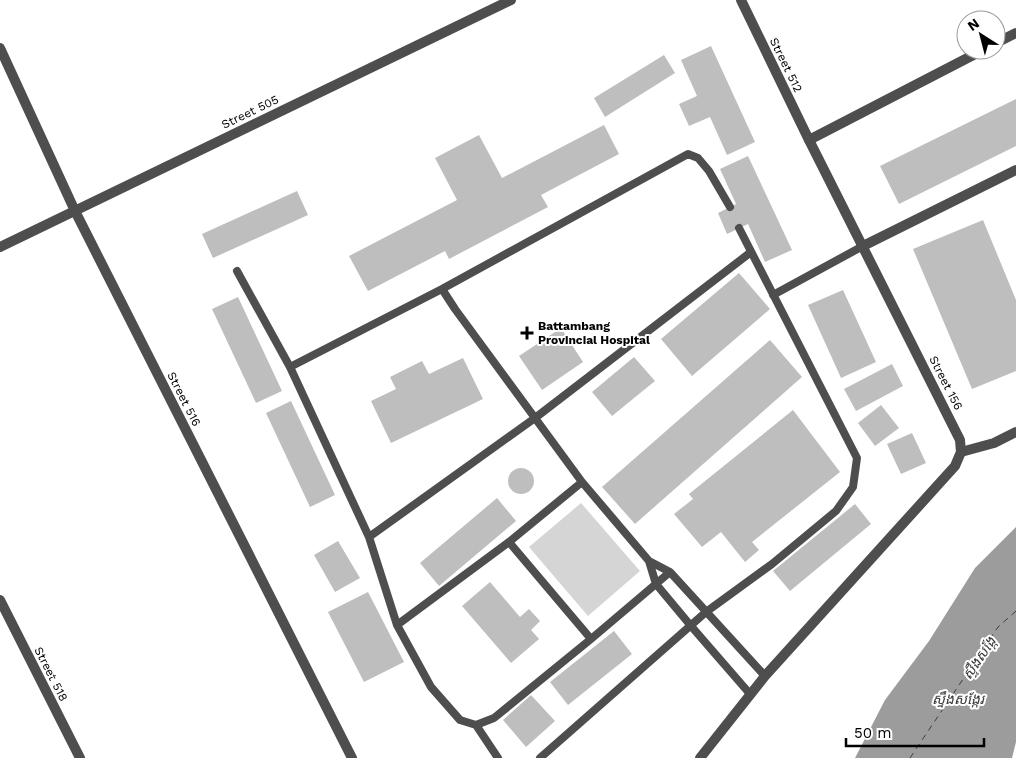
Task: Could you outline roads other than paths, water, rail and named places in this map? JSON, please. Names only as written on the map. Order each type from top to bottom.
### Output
[{"type":"street","name":"Street 505","points":[[0,247],[511,0]]},
{"type":"street","name":"Street 512","points":[[741,0],[809,140]]},
{"type":"street","name":"Street 516","points":[[0,48],[75,211],[352,758]]},
{"type":"street","points":[[809,140],[964,60]]},
{"type":"street","name":"Street 156","points":[[809,140],[960,440],[961,452]]},
{"type":"street","points":[[863,246],[1016,170]]},
{"type":"street","points":[[700,758],[765,676],[955,466],[961,452],[994,442],[1016,432]]},
{"type":"street","name":"Street 518","points":[[0,600],[80,758]]},
{"type":"lane","points":[[290,367],[442,289],[688,154],[698,158],[730,207]]},
{"type":"lane","points":[[540,758],[706,612],[772,564],[836,510],[853,487],[857,458],[739,228]]},
{"type":"lane","points":[[773,295],[863,246]]},
{"type":"lane","points":[[369,537],[535,418],[751,252]]},
{"type":"lane","points":[[237,271],[290,367],[369,537],[397,625],[431,687],[460,720],[476,725],[494,718],[670,572]]},
{"type":"lane","points":[[442,289],[582,482],[649,561],[670,572],[765,676]]},
{"type":"lane","points":[[397,625],[509,542],[582,482]]},
{"type":"lane","points":[[509,542],[591,639]]},
{"type":"lane","points":[[649,561],[656,584],[750,694]]},
{"type":"lane","points":[[476,725],[498,758]]},
{"type":"water","name":"ស្ទឹងសង្កែរ","points":[[1016,527],[1016,742],[1012,758],[855,758],[885,700],[929,641],[975,568]]},
{"type":"place","name":"Battambang Provincial Hospital","points":[[527,333]]},
{"type":"water label","name":"ស្ទឹងសង្កែ","points":[[979,658]]}]
